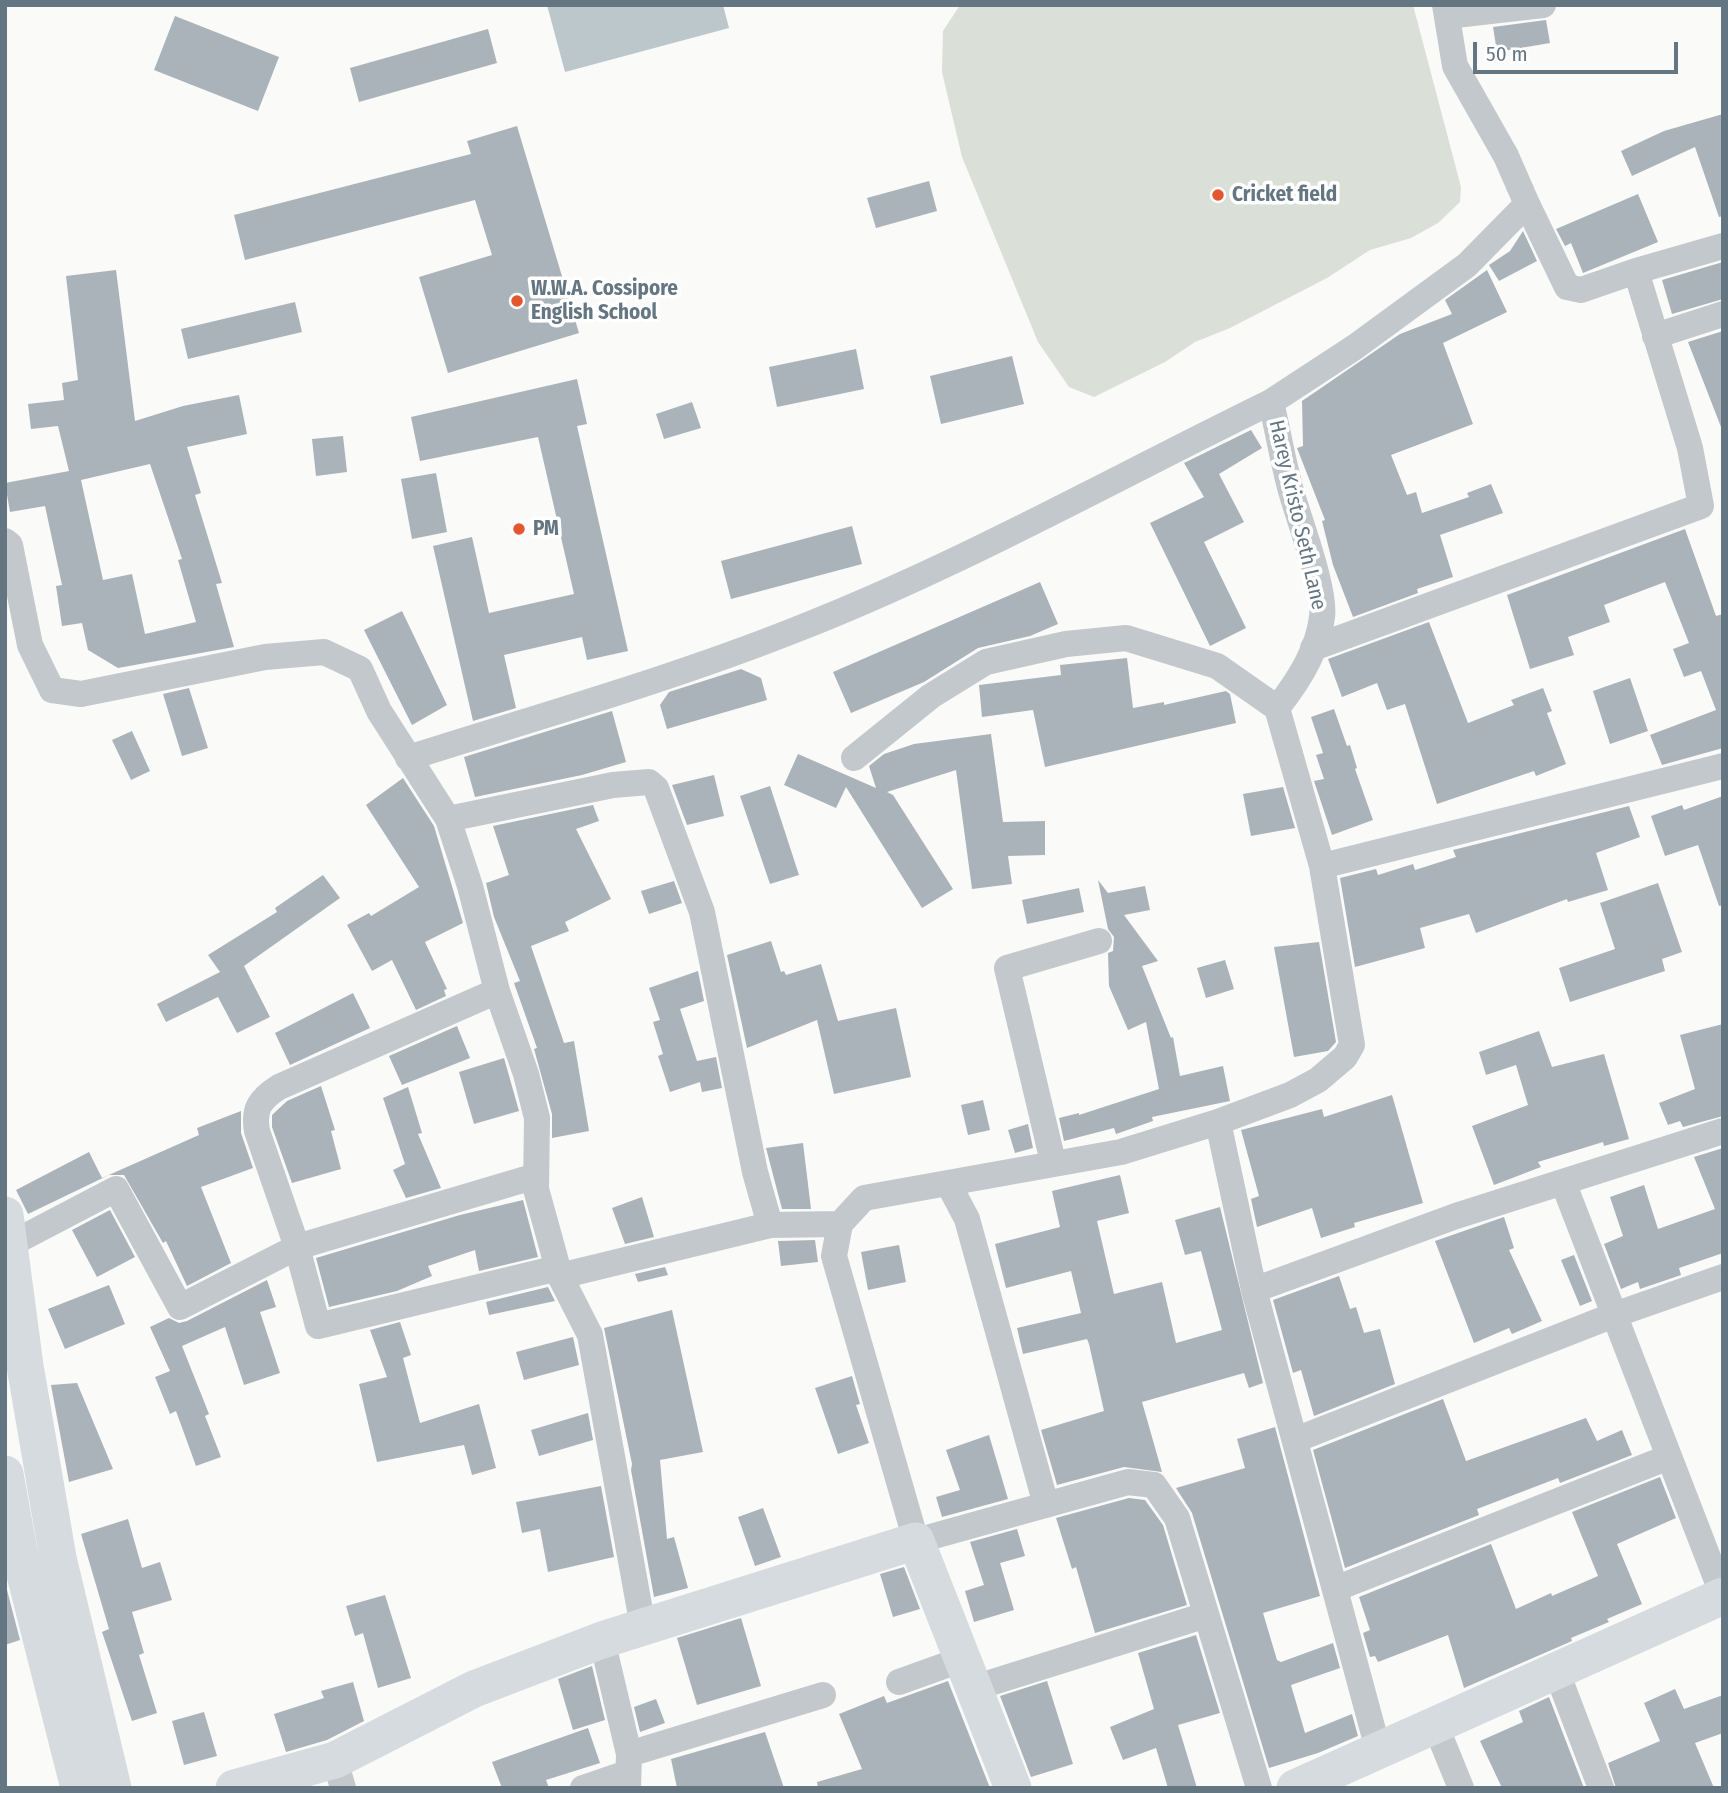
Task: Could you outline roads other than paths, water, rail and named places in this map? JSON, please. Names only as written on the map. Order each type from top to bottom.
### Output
[{"type":"street","points":[[1543,5],[1446,11],[1455,66],[1506,156],[1567,287],[1581,290],[1723,246]]},
{"type":"street","name":"Harey Kristo Seth Lane","points":[[1277,708],[1295,685],[1313,649],[1323,615],[1271,401],[1355,347],[1467,265],[1527,205]]},
{"type":"street","points":[[1313,649],[1712,503],[1690,449],[1636,271]]},
{"type":"street","points":[[1655,335],[1723,314]]},
{"type":"street","points":[[408,758],[681,671],[796,630],[961,556],[1271,401]]},
{"type":"street","points":[[5,541],[10,545],[30,645],[52,690],[81,694],[265,657],[324,652],[360,669],[379,711],[448,820],[470,886],[497,991],[526,1074],[537,1118],[536,1189],[559,1272],[590,1335],[643,1627]]},
{"type":"street","points":[[854,758],[932,696],[986,662],[1066,644],[1126,638],[1216,666],[1277,708],[1322,866],[1352,1045],[1345,1057],[1318,1080],[1290,1095],[1218,1122],[1121,1152],[1053,1162],[864,1198],[840,1224],[834,1256],[916,1541],[1013,1788]]},
{"type":"street","points":[[1322,866],[1723,766]]},
{"type":"street","points":[[448,820],[613,785],[649,782],[656,788],[702,912],[755,1172],[770,1225]]},
{"type":"street","points":[[1053,1162],[1007,968],[1100,941]]},
{"type":"street","points":[[497,991],[279,1087],[259,1103],[255,1117],[257,1131],[297,1247],[318,1326],[770,1225],[840,1224]]},
{"type":"street","points":[[1218,1122],[1254,1290],[1378,1749]]},
{"type":"street","points":[[1254,1290],[1456,1216],[1723,1131]]},
{"type":"street","points":[[113,1788],[58,1558],[25,1367],[7,1236],[116,1189],[180,1307],[297,1247],[536,1177]]},
{"type":"street","points":[[1295,1788],[1723,1596],[1563,1182]]},
{"type":"street","points":[[948,1183],[967,1219],[1046,1505]]},
{"type":"street","points":[[1295,1440],[1614,1315],[1723,1277]]},
{"type":"street","points":[[1335,1589],[1669,1457]]},
{"type":"street","points":[[5,1474],[19,1551],[79,1788]]},
{"type":"street","points":[[234,1788],[339,1774],[474,1689],[602,1640],[916,1541],[1128,1482],[1154,1485],[1177,1518],[1259,1788]]},
{"type":"street","points":[[900,1682],[968,1674],[1206,1615]]},
{"type":"street","points":[[602,1640],[628,1772]]},
{"type":"street","points":[[1556,1670],[1601,1788]]},
{"type":"street","points":[[583,1788],[823,1695]]},
{"type":"street","points":[[1435,1724],[1461,1788]]},
{"type":"place","name":"Cricket field","points":[[1218,195]]},
{"type":"place","name":"W.W.A. Cossipore English School","points":[[517,301]]},
{"type":"place","name":"PM","points":[[519,529]]}]
